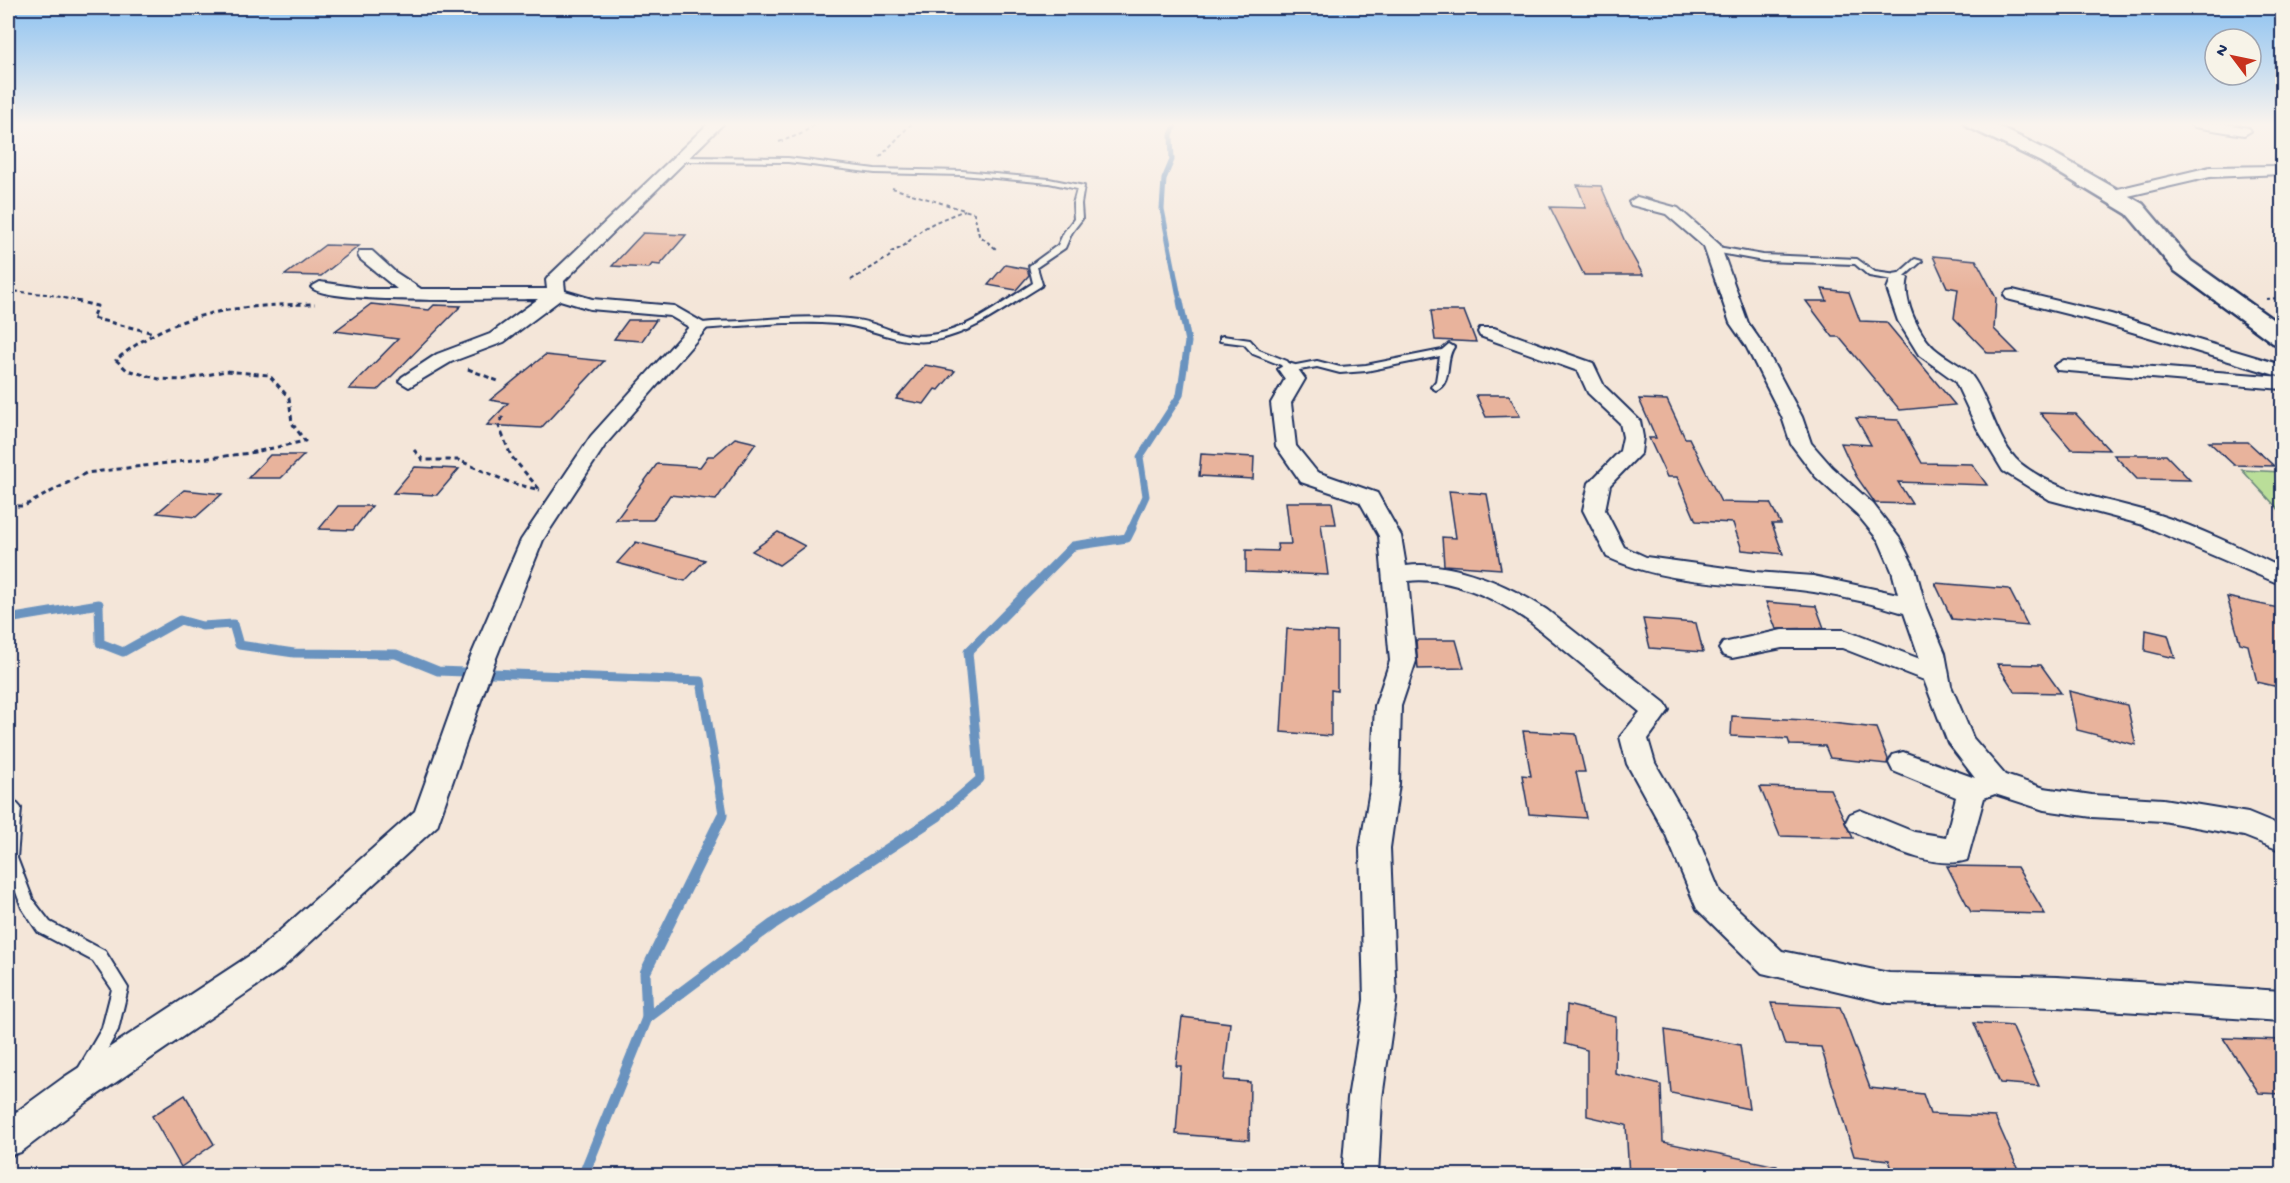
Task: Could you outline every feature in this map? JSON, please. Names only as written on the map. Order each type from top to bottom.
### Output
[{"type":"street","points":[[557,294],[555,280],[661,178]]},
{"type":"street","points":[[2082,178],[2135,209],[2183,267],[2283,338]]},
{"type":"street","points":[[2111,195],[2184,178]]},
{"type":"street","points":[[1637,202],[1672,211],[1712,245],[1739,323],[1755,346],[1792,417],[1801,444],[1824,472],[1865,509],[1889,539],[1904,571],[1914,608],[1932,653],[1938,686],[1983,787],[1957,851],[1911,844],[1860,822]]},
{"type":"street","points":[[366,255],[389,276],[416,293]]},
{"type":"street","points":[[1899,278],[1896,289],[1907,321],[1926,351],[1963,378],[1987,428],[2011,466],[2058,495],[2148,519],[2222,548],[2283,577]]},
{"type":"street","points":[[8,1139],[75,1090],[268,960],[427,818],[477,675],[532,540],[598,440],[700,326],[674,311],[590,304],[557,294],[416,293],[321,296]]},
{"type":"street","points":[[409,381],[444,358],[497,338],[557,294]]},
{"type":"street","points":[[2013,296],[2104,318],[2187,345],[2283,371]]},
{"type":"street","points":[[1487,332],[1586,367],[1595,389],[1630,421],[1633,438],[1630,453],[1600,483],[1594,510],[1615,552],[1641,564],[1755,580],[1813,584],[1880,597],[1914,608]]},
{"type":"street","points":[[2064,366],[2283,383]]},
{"type":"street","points":[[1288,369],[1295,379],[1281,403],[1286,446],[1309,477],[1369,498],[1390,536],[1396,575],[1403,662],[1388,706],[1384,784],[1375,848],[1380,1000],[1365,1098],[1360,1176]]},
{"type":"street","points":[[1396,575],[1413,571],[1450,576],[1519,604],[1537,614],[1566,641],[1656,711],[1634,737],[1641,764],[1680,831],[1708,900],[1773,963],[1889,988],[2057,992],[2283,1006]]},
{"type":"street","points":[[1732,649],[1782,639],[1844,639],[1936,675]]},
{"type":"street","points":[[1903,763],[1983,787],[2092,806],[2163,810],[2248,825],[2283,839]]},
{"type":"lane","points":[[700,326],[827,321],[859,323],[885,334],[914,339],[944,335],[986,319],[1038,284],[1033,266],[1062,246],[1068,232],[1078,219],[1077,204],[1081,188],[1012,178]]},
{"type":"lane","points":[[1712,249],[1763,258],[1857,262],[1872,274],[1899,278],[1918,261]]},
{"type":"lane","points":[[1224,339],[1247,342],[1256,352],[1284,363],[1288,369],[1317,364],[1340,370],[1366,368],[1447,350],[1441,381],[1436,387]]},
{"type":"lane","points":[[8,803],[14,808],[10,858],[27,903],[44,927],[99,956],[120,988],[110,1030],[75,1090]]},
{"type":"path","points":[[851,280],[888,257],[891,252],[908,245],[917,234],[936,222],[966,210]]},
{"type":"path","points":[[8,291],[47,294],[97,306],[92,318],[154,333]]},
{"type":"path","points":[[8,506],[24,506],[86,473],[194,461],[305,441],[292,423],[289,398],[269,375],[226,371],[182,380],[159,380],[127,370],[116,360],[134,342],[154,333],[230,308],[321,296]]},
{"type":"path","points":[[503,417],[498,424],[511,456],[540,490]]},
{"type":"path","points":[[414,450],[423,460],[458,460],[511,483],[540,490],[564,490]]},
{"type":"green space","points":[[2242,470],[2282,472],[2282,513]]},
{"type":"building","points":[[1577,185],[1601,186],[1626,244],[1643,275],[1584,275],[1550,207],[1586,208]]},
{"type":"building","points":[[643,233],[686,235],[660,265],[652,264],[649,268],[612,266]]},
{"type":"building","points":[[325,245],[359,246],[321,276],[285,275]]},
{"type":"building","points":[[1933,256],[1976,260],[1996,298],[1994,329],[2018,353],[1988,353],[1954,318],[1958,289],[1947,287]]},
{"type":"building","points":[[1005,265],[1027,269],[1029,275],[1016,290],[988,285]]},
{"type":"building","points":[[1822,289],[1849,292],[1860,321],[1886,322],[1955,405],[1900,410],[1839,337],[1833,337],[1806,301],[1827,301]]},
{"type":"building","points":[[371,304],[429,310],[434,305],[461,306],[378,390],[349,389],[398,339],[335,331]]},
{"type":"building","points":[[1431,311],[1464,311],[1476,342],[1435,340]]},
{"type":"building","points":[[628,320],[656,320],[642,341],[614,339]]},
{"type":"building","points":[[545,355],[604,361],[541,428],[487,425],[508,403],[490,400]]},
{"type":"building","points":[[925,365],[955,371],[939,390],[935,389],[924,404],[896,399]]},
{"type":"building","points":[[1476,395],[1509,395],[1520,416],[1486,417]]},
{"type":"building","points":[[1639,399],[1667,400],[1685,438],[1689,438],[1721,502],[1770,503],[1781,524],[1772,524],[1783,554],[1742,550],[1733,523],[1696,521],[1677,477],[1667,477],[1649,438],[1656,438]]},
{"type":"building","points":[[2040,413],[2076,414],[2109,450],[2071,449]]},
{"type":"building","points":[[1856,418],[1898,420],[1922,463],[1972,464],[1987,485],[1898,482],[1912,504],[1875,503],[1856,476],[1841,443],[1871,445]]},
{"type":"building","points":[[735,438],[756,443],[716,500],[670,495],[653,520],[616,520],[657,464],[700,467],[708,456],[714,456]]},
{"type":"building","points":[[2209,442],[2248,442],[2274,466],[2234,465]]},
{"type":"building","points":[[1201,454],[1254,457],[1253,479],[1199,476]]},
{"type":"building","points":[[270,455],[304,455],[281,478],[248,478]]},
{"type":"building","points":[[2114,455],[2166,455],[2190,480],[2137,479]]},
{"type":"building","points":[[415,467],[459,469],[437,495],[393,493]]},
{"type":"building","points":[[184,490],[222,494],[196,517],[157,513]]},
{"type":"building","points":[[1449,491],[1487,494],[1501,569],[1444,565],[1442,537],[1456,538]]},
{"type":"building","points":[[1286,502],[1332,502],[1336,524],[1321,524],[1328,575],[1246,572],[1246,550],[1278,551],[1277,544],[1291,544]]},
{"type":"building","points":[[338,506],[372,506],[353,530],[319,529]]},
{"type":"building","points":[[778,532],[805,546],[779,565],[752,551]]},
{"type":"building","points":[[636,542],[705,560],[685,581],[617,563]]},
{"type":"building","points":[[1935,583],[2009,589],[2028,626],[1952,619]]},
{"type":"building","points":[[2227,597],[2283,609],[2283,688],[2257,682],[2248,645],[2240,643]]},
{"type":"building","points":[[1766,602],[1816,606],[1824,628],[1776,629]]},
{"type":"building","points":[[1643,619],[1696,623],[1703,652],[1650,648]]},
{"type":"building","points":[[1287,629],[1337,632],[1337,691],[1331,690],[1331,736],[1281,732]]},
{"type":"building","points":[[2146,630],[2168,635],[2175,658],[2145,651]]},
{"type":"building","points":[[1416,640],[1456,640],[1464,668],[1418,669]]},
{"type":"building","points":[[1997,664],[2041,665],[2061,693],[2015,692]]},
{"type":"building","points":[[2069,691],[2127,705],[2136,745],[2077,730]]},
{"type":"building","points":[[1732,716],[1805,720],[1876,728],[1888,759],[1887,764],[1830,758],[1825,746],[1790,745],[1788,739],[1731,736]]},
{"type":"building","points":[[1523,731],[1576,734],[1585,772],[1576,772],[1586,818],[1529,814],[1522,775],[1531,776]]},
{"type":"building","points":[[1760,787],[1830,789],[1853,838],[1780,836]]},
{"type":"building","points":[[1947,866],[2017,867],[2045,914],[1971,912]]},
{"type":"building","points":[[1771,1003],[1840,1007],[1870,1088],[1923,1094],[1930,1114],[1995,1117],[2021,1176],[1894,1176],[1889,1160],[1854,1156],[1821,1047],[1785,1045]]},
{"type":"building","points":[[1567,1005],[1616,1017],[1615,1074],[1661,1085],[1663,1142],[1777,1166],[1776,1176],[1629,1176],[1626,1125],[1587,1116],[1587,1050],[1565,1044]]},
{"type":"building","points":[[1182,1017],[1230,1023],[1224,1080],[1250,1082],[1249,1140],[1176,1134],[1181,1066],[1176,1066]]},
{"type":"building","points":[[1974,1023],[2012,1026],[2039,1086],[2000,1083]]},
{"type":"building","points":[[1665,1030],[1740,1045],[1749,1109],[1671,1093]]},
{"type":"building","points":[[2223,1038],[2283,1040],[2283,1094],[2259,1093]]},
{"type":"building","points":[[185,1095],[214,1144],[181,1167],[152,1116]]},
{"type":"waterway","points":[[1164,178],[1162,209],[1180,302]]},
{"type":"waterway","points":[[1131,529],[1146,496],[1140,457],[1180,395],[1188,342],[1180,301]]},
{"type":"waterway","points":[[935,818],[980,779],[968,652],[1073,546],[1127,538],[1132,528]]},
{"type":"waterway","points":[[8,619],[99,604],[100,643],[123,652],[180,620],[202,626],[233,624],[239,645],[294,653],[396,654],[438,671],[701,681],[722,816]]},
{"type":"waterway","points":[[647,1018],[645,973],[722,816]]},
{"type":"waterway","points":[[647,1018],[773,924],[935,818]]},
{"type":"waterway","points":[[583,1176],[647,1018]]}]
